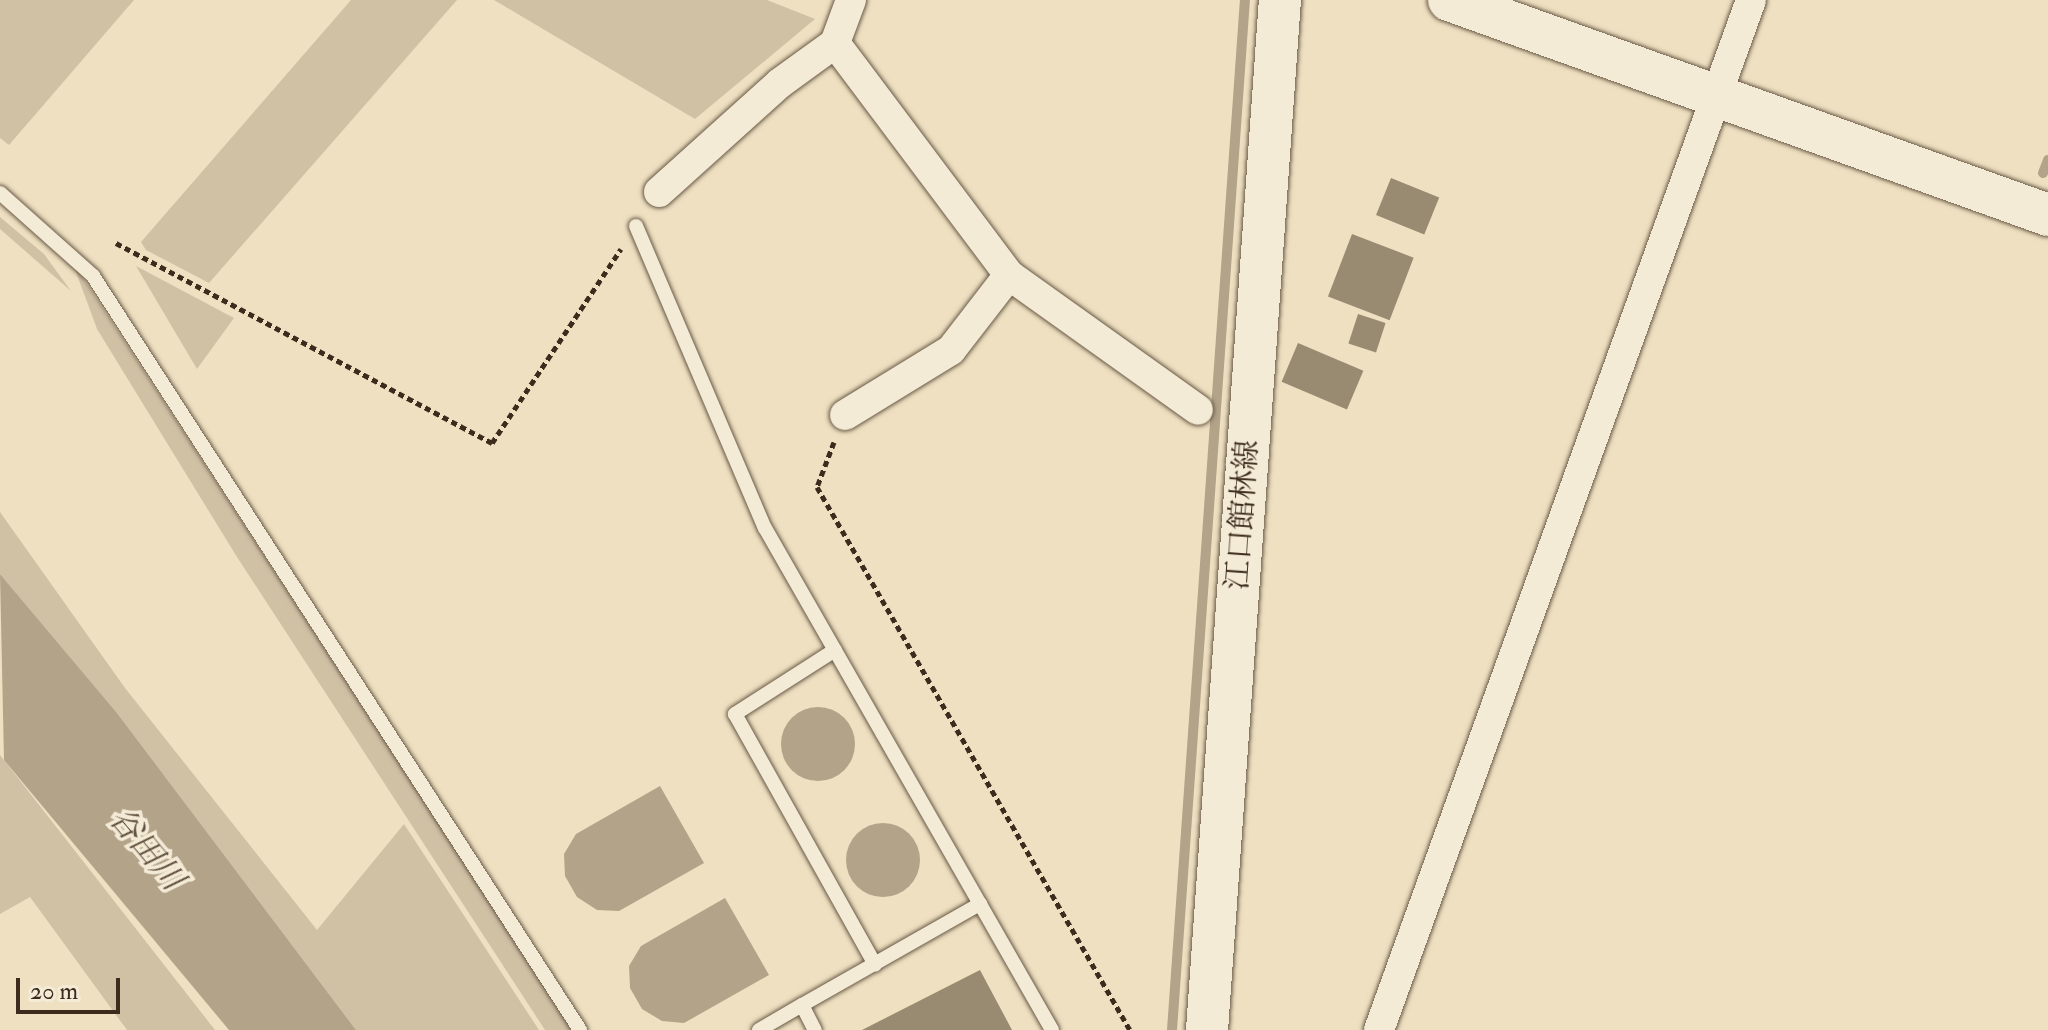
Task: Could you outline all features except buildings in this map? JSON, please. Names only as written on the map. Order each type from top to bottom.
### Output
[{"type":"main road","name":"江口館林線","points":[[1207,1030],[1280,0]]},
{"type":"main road","points":[[1449,0],[2048,215]]},
{"type":"street","points":[[659,192],[780,83],[835,43],[851,0]]},
{"type":"street","points":[[1379,1030],[1751,0]]},
{"type":"street","points":[[835,43],[1009,275],[1198,410]]},
{"type":"street","points":[[845,415],[951,350],[1009,275]]},
{"type":"lane","points":[[0,193],[93,276],[580,1030]]},
{"type":"lane","points":[[636,226],[765,528],[1052,1030]]},
{"type":"lane","points":[[835,650],[735,714],[875,964]]},
{"type":"lane","points":[[759,1030],[980,904]]},
{"type":"lane","points":[[802,1005],[815,1030]]},
{"type":"path","points":[[116,243],[492,443],[636,226]]},
{"type":"path","points":[[845,415],[817,487],[1130,1030]]},
{"type":"shaded area","points":[[0,0],[134,0],[9,145],[0,138]]},
{"type":"shaded area","points":[[351,0],[457,0],[209,283],[146,250],[141,242]]},
{"type":"shaded area","points":[[494,0],[767,0],[815,19],[695,119]]},
{"type":"shaded area","points":[[0,217],[44,254],[71,291],[0,229]]},
{"type":"shaded area","points":[[72,261],[573,1030],[545,1030],[237,557],[97,329]]},
{"type":"shaded area","points":[[136,266],[234,318],[197,369]]},
{"type":"shaded area","points":[[0,512],[125,688],[317,930],[404,824],[539,1030],[356,1030],[117,713],[0,574]]},
{"type":"shaded area","points":[[0,755],[215,1030],[127,1030],[30,897],[0,914]]},
{"type":"water","name":"谷田川","points":[[0,574],[117,713],[356,1030],[229,1030],[4,760]]},
{"type":"water","points":[[811,707],[825,707],[839,713],[849,723],[855,744],[853,758],[839,775],[825,781],[811,781],[797,775],[787,765],[781,751],[781,737],[787,723],[797,713]]},
{"type":"water","points":[[660,786],[704,863],[619,911],[597,910],[577,897],[565,876],[564,854],[576,834]]},
{"type":"water","points":[[876,823],[890,823],[904,829],[914,839],[920,860],[918,874],[904,891],[890,897],[876,897],[862,891],[852,881],[846,867],[846,853],[852,839],[862,829]]},
{"type":"water","points":[[725,898],[769,975],[684,1023],[662,1021],[642,1009],[630,988],[629,966],[641,946]]},
{"type":"waterway","points":[[1172,1030],[1245,0]]},
{"type":"waterway","points":[[2043,173],[2048,160]]}]
